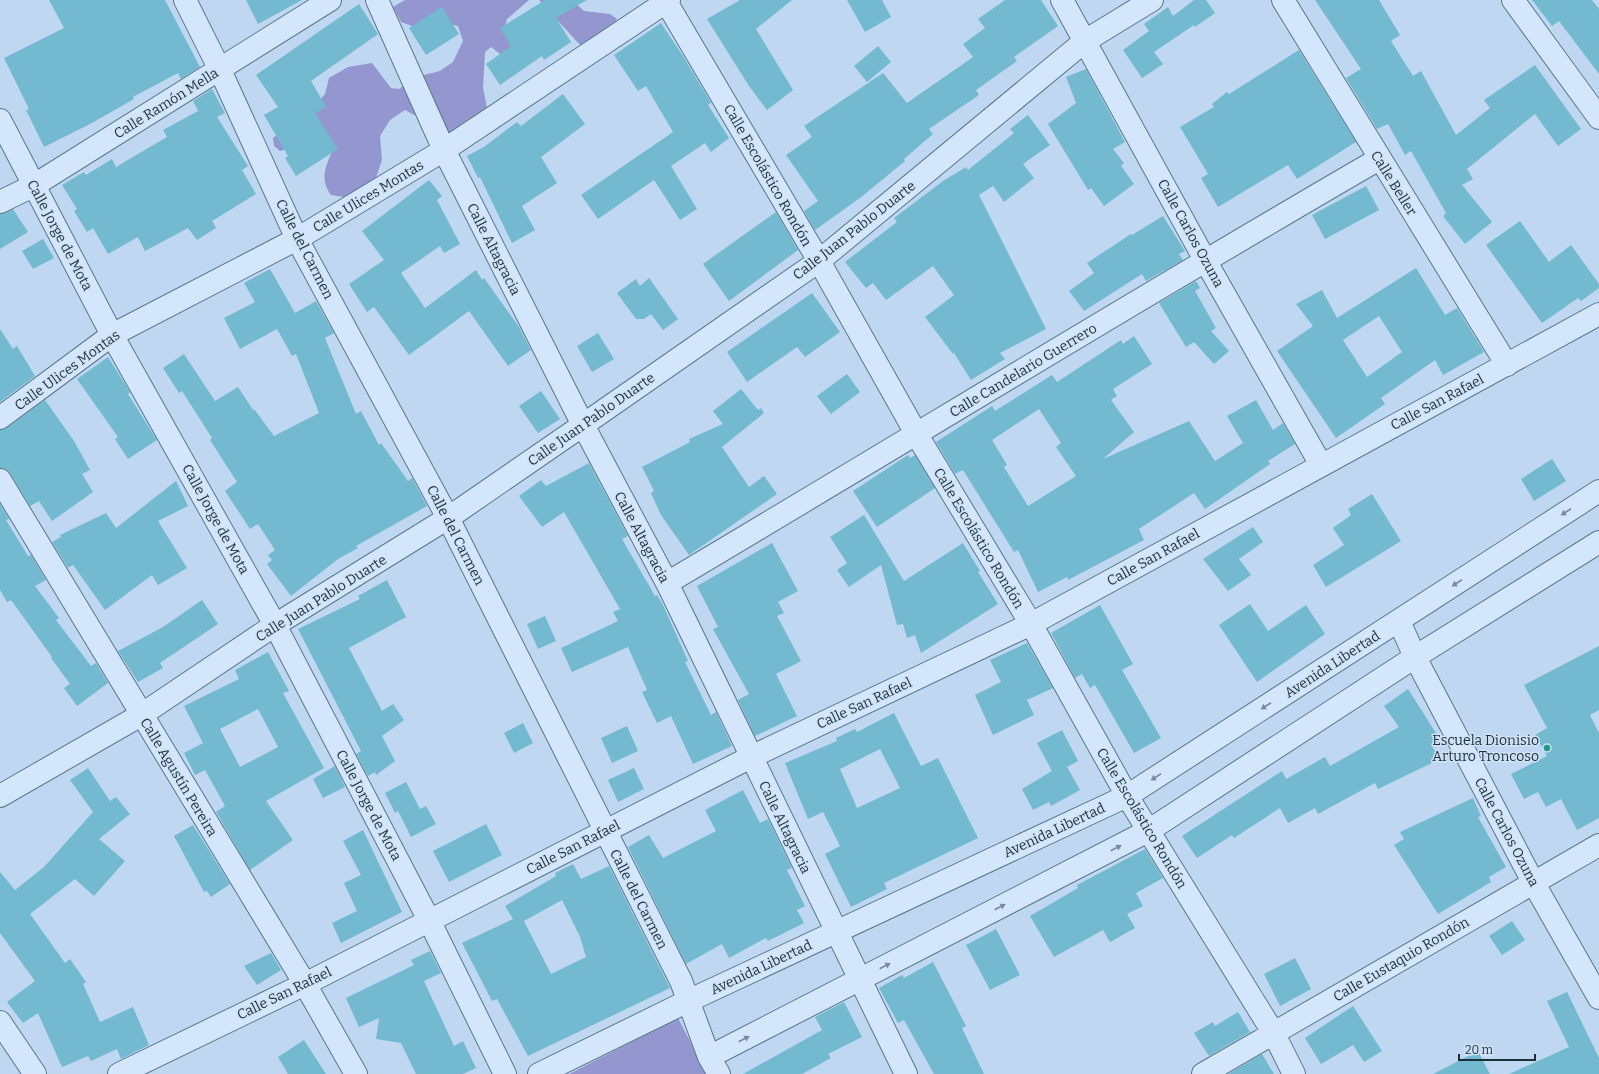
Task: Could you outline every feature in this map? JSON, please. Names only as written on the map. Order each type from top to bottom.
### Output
[{"type":"street","name":"Calle del Carmen","points":[[185,0],[220,70],[297,239],[448,518],[604,831],[681,981],[714,1065]]},
{"type":"street","name":"Calle Ramón Mella","points":[[0,202],[34,186],[330,0]]},
{"type":"street","name":"Calle Altagracia","points":[[377,0],[444,150],[582,425],[667,583],[906,1074]]},
{"type":"street","name":"Calle Carlos Ozuna","points":[[1062,0],[1205,260],[1321,465]]},
{"type":"street","name":"Calle Juan Pablo Duarte","points":[[0,796],[141,715],[275,625],[448,518],[818,261],[1085,41],[1152,0]]},
{"type":"street","name":"Calle Beller","points":[[1283,0],[1379,159],[1507,364]]},
{"type":"street","points":[[1513,0],[1599,118]]},
{"type":"street","name":"Calle Ulices Montas","points":[[0,418],[112,335],[297,239],[444,150],[667,1]]},
{"type":"street","name":"Calle Escolástico Rondón","points":[[667,1],[917,434],[1031,624],[1127,796],[1274,1034],[1294,1074]]},
{"type":"street","name":"Calle Jorge de Mota","points":[[0,120],[112,335],[275,625],[429,920],[505,1074]]},
{"type":"street","name":"Calle Candelario Guerrero","points":[[667,583],[1205,260],[1379,159]]},
{"type":"street","name":"Calle San Rafael","points":[[119,1074],[305,984],[751,757],[1031,624],[1599,314]]},
{"type":"street","name":"Calle Agustín Pereira","points":[[0,480],[305,984],[356,1074]]},
{"type":"street","name":"Avenida Libertad","points":[[539,1074],[688,1001],[1127,796],[1599,491]]},
{"type":"street","points":[[714,1065],[860,979],[1148,831],[1415,657],[1599,542]]},
{"type":"street","name":"Calle Carlos Ozuna","points":[[1398,621],[1415,657],[1533,882],[1599,998]]},
{"type":"street","name":"Calle Eustaquio Rondón","points":[[1202,1074],[1274,1034],[1599,845]]},
{"type":"street","points":[[0,1022],[35,1074]]},
{"type":"shaded area","points":[[405,0],[529,0],[507,19],[505,27],[515,48],[509,61],[491,47],[485,52],[483,88],[488,113],[450,134],[405,110],[390,120],[380,136],[382,160],[376,178],[350,198],[331,195],[325,183],[325,172],[333,149],[313,140],[280,151],[274,146],[273,138],[315,106],[325,94],[329,78],[348,67],[372,63],[391,88],[399,89],[416,77],[440,71],[453,62],[463,41],[458,26],[442,22],[415,27],[401,22],[393,7]]},
{"type":"shaded area","points":[[539,0],[572,0],[584,11],[610,14],[617,19],[609,31],[581,46]]},
{"type":"shaded area","points":[[678,1018],[707,1074],[569,1074]]},
{"type":"building","points":[[49,0],[165,0],[200,67],[181,79],[178,73],[133,97],[134,99],[92,123],[44,147],[26,110],[29,109],[4,58],[64,28]]},
{"type":"building","points":[[246,0],[302,0],[258,24]]},
{"type":"building","points":[[545,0],[587,0],[556,18],[571,42],[544,60],[542,56],[500,85],[486,64],[511,46],[500,28]]},
{"type":"building","points":[[740,0],[792,0],[756,29],[793,90],[767,110],[749,86],[707,19]]},
{"type":"building","points":[[847,0],[882,0],[891,17],[865,32]]},
{"type":"building","points":[[1005,0],[1041,0],[1058,26],[1014,57],[1017,61],[976,90],[979,95],[929,129],[933,134],[904,159],[905,161],[860,198],[815,230],[804,211],[818,201],[786,155],[812,137],[804,126],[883,73],[907,103],[973,57],[963,44],[985,28],[978,19]]},
{"type":"building","points":[[1194,0],[1206,0],[1215,13],[1195,27],[1194,25],[1154,52],[1163,64],[1142,78],[1123,50],[1149,31],[1144,24],[1168,7],[1173,16]]},
{"type":"building","points":[[1315,0],[1379,0],[1400,35],[1391,41],[1413,76],[1421,71],[1456,135],[1490,108],[1484,100],[1535,65],[1581,129],[1558,146],[1535,114],[1467,169],[1473,179],[1462,185],[1492,222],[1465,244],[1443,216],[1446,213],[1411,151],[1405,155],[1388,124],[1377,129],[1346,78],[1361,69]]},
{"type":"building","points":[[1532,0],[1592,0],[1599,9],[1599,74],[1559,21],[1552,26]]},
{"type":"building","points":[[359,4],[378,34],[311,81],[326,107],[315,113],[338,149],[296,176],[285,158],[288,156],[264,115],[278,107],[256,75]]},
{"type":"building","points":[[442,7],[459,34],[426,55],[409,28]]},
{"type":"building","points":[[661,23],[711,103],[708,105],[729,138],[711,152],[705,143],[671,166],[697,209],[680,220],[654,180],[598,219],[581,195],[673,132],[646,86],[638,91],[614,55]]},
{"type":"building","points":[[878,46],[891,62],[867,82],[854,66]]},
{"type":"building","points":[[1299,50],[1356,142],[1297,179],[1288,165],[1218,207],[1201,178],[1208,174],[1180,127],[1214,107],[1212,104],[1227,92],[1229,94]]},
{"type":"building","points":[[1086,69],[1125,142],[1113,149],[1124,163],[1121,166],[1134,184],[1104,206],[1091,188],[1088,190],[1048,124],[1076,103],[1066,77]]},
{"type":"building","points":[[212,89],[225,113],[217,117],[248,166],[242,170],[256,194],[212,221],[216,228],[197,240],[188,228],[145,251],[138,237],[108,254],[93,228],[87,232],[74,211],[77,209],[62,185],[84,172],[86,175],[112,159],[116,167],[167,137],[163,130],[198,111],[193,101]]},
{"type":"building","points":[[563,94],[585,124],[541,157],[557,183],[522,206],[535,230],[512,243],[480,177],[478,178],[467,156],[484,147],[517,122],[521,126]]},
{"type":"building","points":[[1028,115],[1050,145],[1023,164],[1034,178],[1004,202],[993,186],[979,195],[1046,329],[1000,353],[1005,359],[971,380],[954,353],[953,354],[925,317],[954,295],[933,266],[886,300],[873,283],[866,288],[845,262],[897,222],[894,218],[943,181],[966,167],[968,170],[1014,133],[1010,129]]},
{"type":"building","points":[[429,180],[442,196],[437,200],[460,244],[444,253],[440,246],[401,273],[425,308],[476,270],[482,280],[484,278],[519,327],[531,350],[508,366],[469,311],[409,355],[374,307],[367,312],[349,284],[384,260],[362,231]]},
{"type":"building","points":[[1366,186],[1379,210],[1325,239],[1312,215]]},
{"type":"building","points":[[13,209],[28,232],[0,249],[0,214]]},
{"type":"building","points":[[776,212],[798,250],[729,301],[703,264]]},
{"type":"building","points":[[1163,216],[1185,251],[1179,254],[1183,260],[1146,281],[1142,274],[1084,311],[1069,291],[1094,273],[1087,263],[1131,234],[1132,235]]},
{"type":"building","points":[[1520,221],[1549,262],[1571,245],[1599,284],[1599,288],[1581,301],[1578,298],[1542,323],[1486,245]]},
{"type":"building","points":[[43,239],[54,258],[33,269],[22,251]]},
{"type":"building","points":[[1416,268],[1445,315],[1457,308],[1484,352],[1443,375],[1435,360],[1381,398],[1385,404],[1336,438],[1277,351],[1313,326],[1296,304],[1322,290],[1337,318]],"holes":[[[1379,316],[1402,352],[1367,377],[1343,340]]]},
{"type":"building","points":[[270,269],[295,313],[316,301],[334,333],[325,338],[356,414],[361,411],[379,445],[381,443],[408,481],[412,478],[427,506],[356,546],[358,548],[338,559],[291,596],[267,564],[272,560],[268,555],[275,550],[258,524],[250,529],[225,491],[237,482],[210,440],[212,438],[182,391],[179,393],[163,368],[184,354],[215,401],[238,387],[253,410],[254,409],[274,436],[319,413],[296,354],[292,356],[277,329],[240,349],[224,318],[255,302],[244,283]]},
{"type":"building","points":[[649,278],[678,319],[663,330],[651,314],[644,319],[636,319],[617,293],[636,279],[640,286]]},
{"type":"building","points":[[1196,281],[1200,288],[1195,291],[1216,328],[1211,331],[1229,351],[1214,364],[1194,342],[1186,347],[1159,303]]},
{"type":"building","points":[[812,293],[840,332],[805,357],[797,347],[747,382],[727,352]]},
{"type":"building","points":[[0,329],[13,349],[17,346],[35,376],[0,402]]},
{"type":"building","points":[[598,333],[614,359],[592,372],[577,346]]},
{"type":"building","points":[[1134,336],[1152,364],[1113,389],[1117,396],[1111,400],[1134,432],[1103,459],[1189,421],[1215,461],[1243,443],[1227,416],[1256,400],[1273,430],[1283,423],[1295,444],[1268,461],[1270,464],[1205,509],[1194,493],[1139,529],[1144,540],[1068,580],[1067,577],[1038,592],[1018,550],[1014,552],[963,470],[955,474],[936,442],[992,406],[995,411],[1052,375],[1057,382],[1121,340],[1123,344]],"holes":[[[1039,409],[1061,443],[1056,447],[1076,476],[1028,506],[1004,467],[1007,465],[992,440]]]},
{"type":"building","points":[[108,357],[130,392],[128,394],[157,440],[128,459],[115,439],[118,437],[77,379]]},
{"type":"building","points":[[847,374],[860,392],[831,414],[817,396]]},
{"type":"building","points":[[741,389],[758,410],[761,408],[764,413],[722,447],[749,487],[764,476],[777,494],[689,555],[661,515],[651,493],[654,491],[642,467],[690,442],[689,439],[723,424],[713,411]]},
{"type":"building","points":[[541,391],[560,419],[538,433],[519,406]]},
{"type":"building","points":[[45,400],[74,441],[90,470],[82,474],[93,492],[52,521],[39,501],[30,506],[10,473],[6,469],[0,468],[0,430],[7,428]]},
{"type":"building","points":[[908,455],[910,458],[915,455],[935,488],[877,527],[853,491]]},
{"type":"building","points":[[1552,459],[1566,481],[1534,501],[1521,479]]},
{"type":"building","points":[[589,463],[628,536],[622,539],[655,596],[657,595],[663,605],[688,661],[685,662],[711,715],[716,712],[732,746],[693,764],[671,716],[657,723],[642,692],[647,690],[628,647],[572,672],[561,648],[618,621],[613,612],[620,609],[564,512],[542,527],[519,496],[541,480],[546,486]]},
{"type":"building","points":[[176,481],[188,506],[158,521],[187,568],[158,585],[152,575],[105,610],[73,565],[68,568],[52,542],[61,537],[60,535],[106,513],[116,528]]},
{"type":"building","points":[[1372,494],[1401,541],[1326,587],[1313,565],[1344,545],[1333,528],[1351,515],[1348,509]]},
{"type":"building","points":[[0,504],[9,519],[6,520],[28,556],[31,555],[46,580],[35,586],[59,618],[56,620],[91,666],[96,663],[108,683],[77,706],[64,688],[70,684],[11,600],[7,602],[0,590]]},
{"type":"building","points":[[864,515],[904,581],[963,543],[980,571],[978,572],[998,604],[921,653],[915,635],[907,638],[903,624],[897,625],[881,565],[849,587],[837,570],[847,563],[830,537]]},
{"type":"building","points":[[1253,527],[1263,542],[1239,559],[1251,575],[1228,591],[1203,559]]},
{"type":"building","points":[[772,543],[798,591],[778,602],[784,613],[777,616],[801,661],[776,674],[797,716],[755,736],[738,700],[749,694],[713,629],[718,627],[697,586]]},
{"type":"building","points":[[387,580],[406,617],[349,648],[382,711],[393,704],[404,720],[382,736],[395,761],[376,775],[375,772],[368,776],[356,754],[361,751],[298,629],[360,599],[358,596]]},
{"type":"building","points":[[202,600],[218,624],[160,663],[163,668],[138,682],[118,651],[163,627]]},
{"type":"building","points":[[1250,604],[1268,631],[1306,605],[1325,634],[1257,682],[1219,625]]},
{"type":"building","points":[[1100,605],[1133,664],[1122,670],[1161,738],[1134,753],[1095,685],[1090,688],[1082,674],[1075,678],[1051,633]]},
{"type":"building","points":[[545,616],[556,641],[538,649],[527,624]]},
{"type":"building","points":[[1027,643],[1053,688],[1027,700],[1034,715],[993,735],[975,695],[1001,682],[990,660]]},
{"type":"building","points":[[1599,646],[1599,710],[1590,715],[1599,733],[1599,818],[1577,830],[1561,799],[1546,807],[1538,792],[1524,799],[1511,774],[1547,756],[1535,735],[1547,728],[1524,685]]},
{"type":"building","points":[[268,652],[289,691],[283,693],[324,768],[266,801],[293,840],[250,870],[216,812],[225,806],[205,770],[195,775],[184,753],[203,743],[184,706],[239,679],[235,670]],"holes":[[[258,709],[278,747],[240,767],[220,729]]]},
{"type":"building","points":[[1408,689],[1441,741],[1432,746],[1440,759],[1378,789],[1375,783],[1318,814],[1315,808],[1288,823],[1280,808],[1234,838],[1232,835],[1197,858],[1182,836],[1282,771],[1286,779],[1325,757],[1330,766],[1399,727],[1384,706]]},
{"type":"building","points":[[894,713],[921,766],[938,758],[978,838],[884,883],[887,889],[851,907],[825,854],[840,846],[823,812],[808,819],[785,763],[837,741],[836,738],[855,729],[857,732]],"holes":[[[880,749],[900,788],[857,808],[840,769]]]},
{"type":"building","points":[[523,723],[533,743],[514,753],[504,733]]},
{"type":"building","points":[[627,726],[638,751],[612,763],[601,738]]},
{"type":"building","points":[[1062,730],[1078,761],[1067,767],[1080,790],[1051,806],[1049,802],[1033,810],[1022,789],[1052,771],[1037,743]]},
{"type":"building","points":[[335,766],[345,787],[323,798],[313,779]]},
{"type":"building","points":[[88,768],[110,801],[116,797],[130,814],[99,839],[125,861],[94,896],[75,879],[30,914],[65,963],[70,959],[86,982],[83,984],[100,1022],[133,1007],[149,1045],[121,1059],[117,1049],[91,1061],[88,1056],[62,1067],[38,1013],[23,1023],[7,1002],[35,981],[0,933],[0,872],[15,890],[44,867],[93,812],[70,780]]},
{"type":"building","points":[[634,768],[644,789],[618,802],[608,780]]},
{"type":"building","points":[[406,782],[420,809],[426,806],[436,824],[411,837],[398,811],[395,813],[385,793]]},
{"type":"building","points":[[743,790],[760,823],[768,819],[792,868],[787,870],[805,906],[797,910],[804,923],[768,941],[766,938],[729,958],[722,944],[686,964],[628,847],[649,835],[663,858],[716,831],[705,810]]},
{"type":"building","points":[[1473,798],[1481,816],[1478,817],[1506,867],[1489,877],[1491,882],[1438,914],[1394,845],[1404,839],[1400,832]]},
{"type":"building","points":[[486,824],[502,855],[449,882],[433,851]]},
{"type":"building","points":[[193,825],[230,884],[211,897],[207,891],[204,892],[174,836]]},
{"type":"building","points":[[363,830],[402,912],[341,943],[332,923],[357,911],[344,883],[361,875],[343,841]]},
{"type":"building","points":[[1145,849],[1163,878],[1136,893],[1143,906],[1127,914],[1135,928],[1110,942],[1103,930],[1054,957],[1030,916],[1078,888],[1077,885]]},
{"type":"building","points":[[573,864],[581,879],[609,866],[670,988],[528,1056],[497,999],[492,1001],[462,943],[513,919],[505,906],[556,876],[555,873]],"holes":[[[562,900],[580,937],[586,957],[551,974],[524,921]]]},
{"type":"building","points":[[1512,921],[1525,940],[1502,955],[1489,936]]},
{"type":"building","points":[[996,929],[1020,975],[990,990],[966,945]]},
{"type":"building","points":[[430,951],[441,973],[424,981],[454,1046],[463,1041],[476,1068],[463,1074],[416,1074],[401,1043],[376,1039],[379,1018],[359,1027],[346,998],[414,965],[411,960]]},
{"type":"building","points":[[271,953],[281,970],[257,985],[244,966]]},
{"type":"building","points":[[1295,958],[1311,989],[1280,1006],[1264,974]]},
{"type":"building","points":[[933,962],[966,1026],[962,1028],[984,1074],[934,1074],[904,1020],[898,1023],[879,988],[902,975],[904,978]]},
{"type":"building","points":[[1567,992],[1599,1058],[1599,1074],[1509,1074],[1569,1047],[1547,1001]]},
{"type":"building","points":[[844,1002],[862,1037],[828,1054],[831,1058],[802,1074],[743,1074],[822,1030],[815,1017]]},
{"type":"building","points":[[1353,1006],[1382,1051],[1364,1062],[1353,1045],[1321,1064],[1305,1038]]},
{"type":"building","points":[[1238,1012],[1250,1032],[1209,1056],[1194,1033],[1213,1022],[1215,1026]]},
{"type":"building","points":[[304,1040],[326,1074],[288,1074],[278,1057]]},
{"type":"building","points":[[1478,1051],[1490,1074],[1433,1074]]},
{"type":"building","points":[[1262,1054],[1274,1074],[1228,1074]]},
{"type":"place","name":"Escuela Dionisio Arturo Troncoso","points":[[1547,748]]}]
